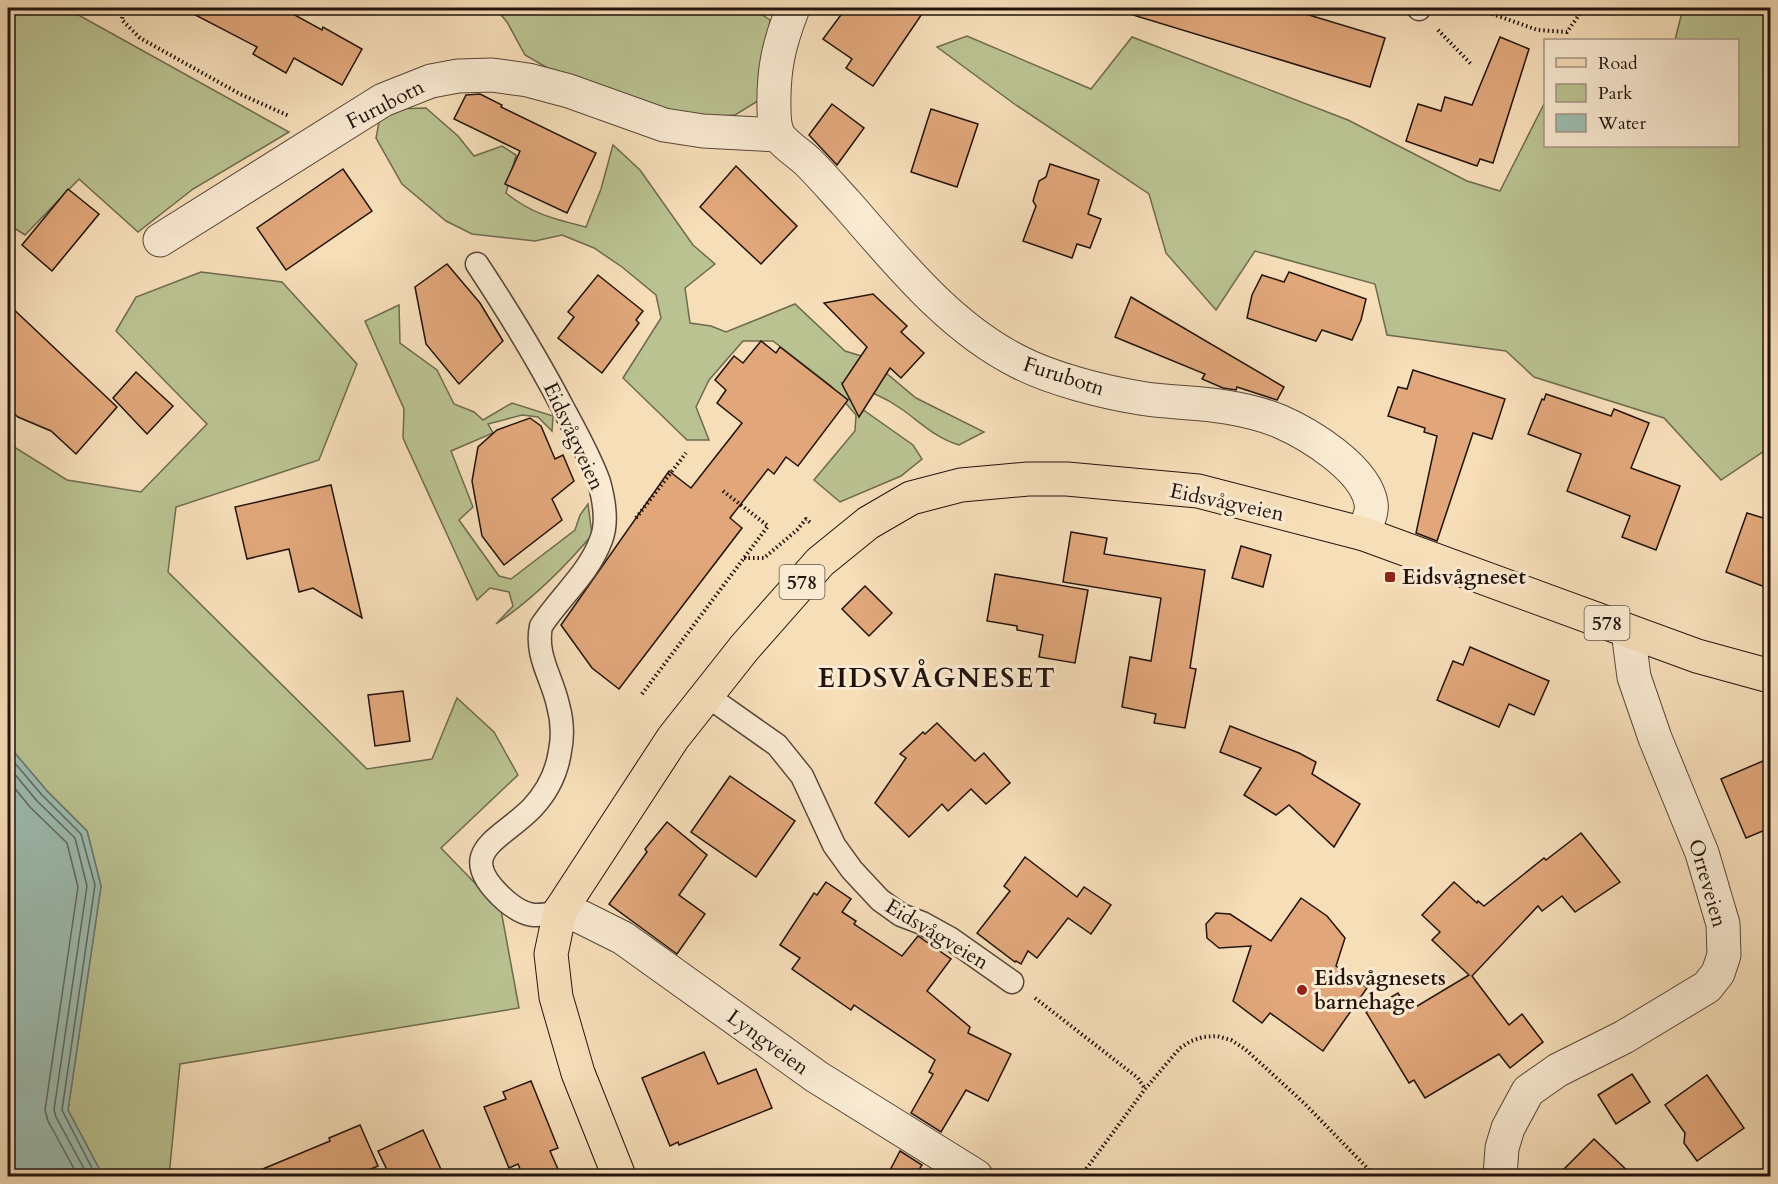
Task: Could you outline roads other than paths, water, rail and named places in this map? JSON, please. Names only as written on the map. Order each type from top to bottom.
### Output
[{"type":"main road","name":"Eidsvågveien","points":[[619,1176],[578,1073],[556,997],[551,954],[560,911],[673,738],[745,647],[820,562],[868,523],[911,498],[961,485],[1028,479],[1067,479],[1198,491],[1364,534],[1697,656],[1770,676]]},
{"type":"street","points":[[778,135],[774,106],[775,62],[782,35],[793,8]]},
{"type":"street","name":"Furubotn","points":[[160,240],[383,100],[431,81],[458,76],[492,75],[528,80],[569,91],[664,125],[703,131],[778,135],[809,163],[954,319],[992,347],[1019,362],[1044,372],[1097,388],[1148,399],[1223,406],[1278,421],[1307,436],[1338,457],[1364,486],[1372,505],[1364,534]]},
{"type":"street","name":"Orreveien","points":[[1500,1176],[1502,1148],[1508,1128],[1528,1091],[1558,1070],[1624,1037],[1707,987],[1718,973],[1724,955],[1723,924],[1702,852],[1655,738],[1638,687],[1629,648],[1628,631]]},
{"type":"street","name":"Lyngveien","points":[[560,911],[581,917],[623,938],[817,1077],[976,1176]]},
{"type":"lane","name":"Eidsvågveien","points":[[477,264],[522,333],[588,458],[599,483],[604,505],[605,522],[602,539],[588,565],[541,626],[539,636],[540,651],[558,704],[561,726],[561,750],[555,774],[532,808],[496,836],[487,846],[481,869],[485,880],[516,909],[532,916],[544,916],[560,911]]},
{"type":"lane","name":"Eidsvågveien","points":[[706,695],[777,746],[802,776],[834,845],[852,870],[880,900],[901,915],[922,923],[951,939],[1012,982]]},
{"type":"water","points":[[8,745],[47,791],[87,831],[101,886],[68,1110],[103,1176],[8,1176]]},
{"type":"place","name":"Eidsvågneset","points":[[1390,577]]},
{"type":"place","name":"Eidsvågnesets barnehage","points":[[1302,990]]},
{"type":"district","name":"EIDSVÅGNESET","points":[[937,678]]}]
